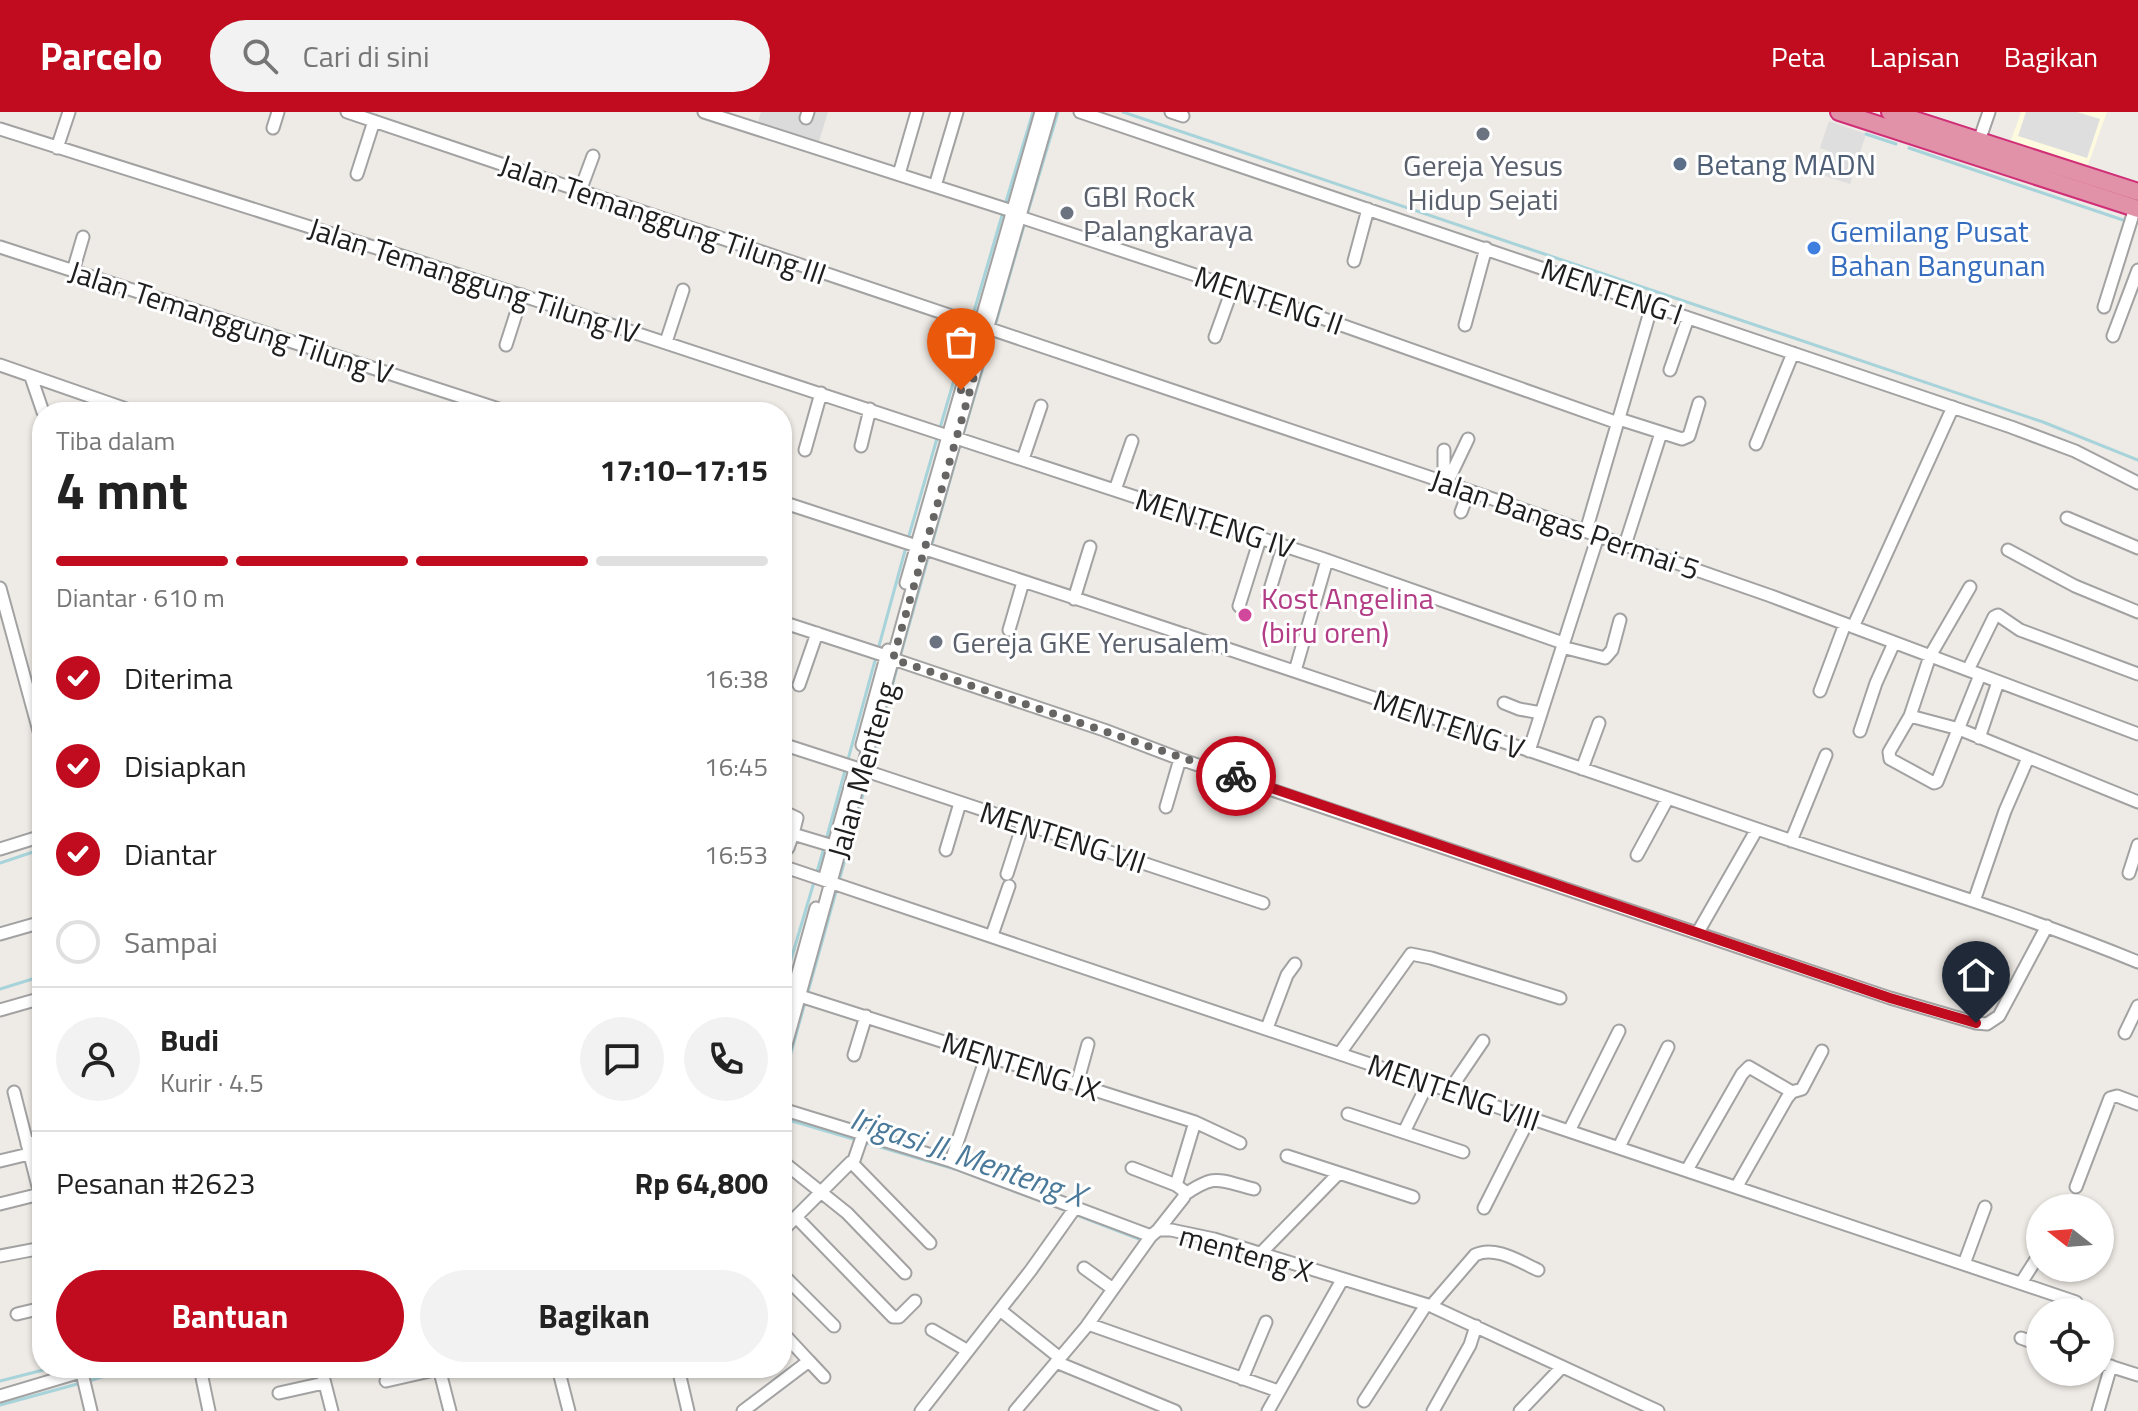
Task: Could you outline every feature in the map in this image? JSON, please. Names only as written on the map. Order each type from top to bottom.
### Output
[{"type":"highway","points":[[1839,112],[2137,198]]},
{"type":"highway","points":[[1890,112],[1979,141],[2016,161]]},
{"type":"street","points":[[57,148],[69,112]]},
{"type":"street","points":[[273,128],[278,112]]},
{"type":"street","name":"Jalan Temanggung Tilung III","points":[[347,112],[984,326]]},
{"type":"street","name":"MENTENG II","points":[[704,112],[935,186],[1661,433]]},
{"type":"street","points":[[899,174],[917,112]]},
{"type":"street","points":[[935,186],[957,112]]},
{"type":"street","points":[[792,990],[827,881],[833,846],[859,769],[1016,214],[1041,112]]},
{"type":"street","points":[[1016,214],[1050,112]]},
{"type":"street","name":"MENTENG I","points":[[1080,112],[1953,407],[2075,451],[2138,483]]},
{"type":"street","points":[[1979,141],[1989,112]]},
{"type":"street","points":[[357,174],[374,121]]},
{"type":"street","name":"Jalan Temanggung Tilung IV","points":[[0,129],[522,295],[952,437]]},
{"type":"street","points":[[580,191],[593,156]]},
{"type":"street","points":[[2104,307],[2137,198]]},
{"type":"street","points":[[1354,261],[1368,209]]},
{"type":"street","points":[[73,271],[83,237]]},
{"type":"street","name":"Jalan Temanggung Tilung V","points":[[0,247],[477,402]]},
{"type":"street","points":[[1465,325],[1486,248]]},
{"type":"street","points":[[2113,336],[2138,270]]},
{"type":"street","points":[[1215,337],[1233,287]]},
{"type":"street","points":[[666,342],[683,290]]},
{"type":"street","points":[[506,345],[522,295]]},
{"type":"street","points":[[1586,531],[1652,305]]},
{"type":"street","points":[[1670,370],[1688,318]]},
{"type":"street","name":"Jalan Bangas Permai 5","points":[[984,326],[1448,478],[1469,491],[1849,626],[2138,734]]},
{"type":"street","points":[[1756,444],[1793,353]]},
{"type":"street","points":[[0,365],[105,402]]},
{"type":"street","points":[[31,377],[40,402]]},
{"type":"street","points":[[805,450],[821,393]]},
{"type":"street","points":[[1625,545],[1661,433],[1686,438],[1699,403]]},
{"type":"street","points":[[1023,459],[1041,406]]},
{"type":"street","points":[[1820,691],[1953,407]]},
{"type":"street","points":[[861,446],[870,409]]},
{"type":"street","name":"MENTENG IV","points":[[952,437],[1327,560],[1605,658],[1612,650],[1620,620]]},
{"type":"street","points":[[1448,478],[1468,439]]},
{"type":"street","points":[[1115,490],[1132,441]]},
{"type":"street","points":[[1444,450],[1444,468],[1448,478]]},
{"type":"street","points":[[1461,512],[1469,491]]},
{"type":"street","points":[[792,505],[920,547]]},
{"type":"street","points":[[2067,518],[2138,548]]},
{"type":"street","points":[[1529,751],[1598,536]]},
{"type":"street","points":[[1239,606],[1260,539]]},
{"type":"street","name":"MENTENG V","points":[[920,547],[1974,901],[2138,962]]},
{"type":"street","points":[[1074,599],[1090,547]]},
{"type":"street","points":[[1268,596],[1283,547]]},
{"type":"street","points":[[2008,550],[2064,581],[2138,612]]},
{"type":"street","points":[[1295,671],[1327,560]]},
{"type":"street","points":[[1009,630],[1023,582]]},
{"type":"street","points":[[1970,587],[1930,656],[1910,716],[1888,755],[1893,762],[1934,783],[1939,780],[1980,675]]},
{"type":"street","points":[[0,588],[32,705]]},
{"type":"street","points":[[1968,670],[1994,617],[1998,615],[2020,630],[2138,674]]},
{"type":"street","points":[[792,625],[1890,998],[1982,1024],[1995,1020],[2003,1011],[2047,926]]},
{"type":"street","points":[[799,685],[817,633]]},
{"type":"street","points":[[1860,731],[1894,643]]},
{"type":"street","points":[[1979,738],[1998,682]]},
{"type":"street","points":[[1504,703],[1541,713]]},
{"type":"street","points":[[1910,716],[1959,729],[2138,802]]},
{"type":"street","points":[[1582,769],[1599,723]]},
{"type":"street","name":"MENTENG VII","points":[[792,747],[1263,903]]},
{"type":"street","points":[[1791,841],[1826,755]]},
{"type":"street","points":[[1974,901],[2005,811],[2028,758]]},
{"type":"street","points":[[1166,807],[1180,759]]},
{"type":"street","name":"Jalan Menteng","points":[[827,881],[859,769]]},
{"type":"street","points":[[1637,855],[1668,798]]},
{"type":"street","points":[[946,850],[960,803]]},
{"type":"street","points":[[792,816],[797,818],[793,834],[833,846]]},
{"type":"street","points":[[992,935],[1023,824]]},
{"type":"street","points":[[1698,932],[1757,829]]},
{"type":"street","points":[[0,849],[32,839]]},
{"type":"street","points":[[2129,873],[2138,845]]},
{"type":"street","name":"MENTENG VIII","points":[[792,869],[2064,1298]]},
{"type":"street","points":[[0,934],[32,925]]},
{"type":"street","points":[[1340,1053],[1411,954],[1560,998]]},
{"type":"street","points":[[1267,1028],[1287,975],[1295,964]]},
{"type":"street","name":"MENTENG IX","points":[[792,993],[1195,1122],[1240,1143]]},
{"type":"street","points":[[0,1010],[32,1001]]},
{"type":"street","points":[[2125,1033],[2138,1006]]},
{"type":"street","points":[[854,1055],[866,1016]]},
{"type":"street","points":[[1569,1131],[1619,1031]]},
{"type":"street","points":[[1449,1091],[1483,1041]]},
{"type":"street","points":[[1077,1084],[1088,1044]]},
{"type":"street","points":[[1619,1147],[1668,1047]]},
{"type":"street","points":[[1737,1186],[1792,1092],[1802,1089],[1822,1051]]},
{"type":"street","points":[[951,1161],[987,1055]]},
{"type":"street","points":[[1687,1170],[1749,1067],[1792,1092]]},
{"type":"street","points":[[1404,1132],[1428,1083]]},
{"type":"street","points":[[14,1092],[32,1164]]},
{"type":"street","points":[[2076,1187],[2110,1098],[2117,1096],[2138,1104]]},
{"type":"street","name":"menteng X","points":[[792,1112],[951,1161],[1075,1208],[1154,1233],[1171,1230],[1214,1239],[1428,1306],[1658,1411]]},
{"type":"street","points":[[1348,1114],[1463,1152]]},
{"type":"street","points":[[1484,1208],[1529,1119]]},
{"type":"street","points":[[1015,1411],[1088,1324],[1154,1233],[1180,1190],[1195,1122]]},
{"type":"street","points":[[853,1163],[863,1134]]},
{"type":"street","points":[[0,1161],[32,1146]]},
{"type":"street","points":[[1287,1156],[1413,1197]]},
{"type":"street","points":[[792,1221],[847,1164],[853,1163]]},
{"type":"street","points":[[853,1163],[930,1243]]},
{"type":"street","points":[[792,1168],[822,1191],[905,1273]]},
{"type":"street","points":[[1132,1168],[1180,1190],[1205,1180],[1219,1180],[1254,1189]]},
{"type":"street","points":[[1260,1254],[1338,1174]]},
{"type":"street","points":[[0,1204],[32,1199]]},
{"type":"street","points":[[1964,1264],[1985,1207]]},
{"type":"street","points":[[921,1411],[1075,1208]]},
{"type":"street","points":[[796,1217],[893,1317],[899,1317],[915,1301]]},
{"type":"street","points":[[0,1256],[32,1250]]},
{"type":"street","points":[[1364,1401],[1428,1306],[1475,1255],[1483,1251],[1502,1254],[1538,1270]]},
{"type":"street","points":[[1084,1268],[1113,1289]]},
{"type":"street","points":[[2021,1283],[2026,1275]]},
{"type":"street","points":[[1272,1410],[1278,1391],[1342,1280]]},
{"type":"street","points":[[792,1284],[834,1326]]},
{"type":"street","points":[[17,1314],[32,1310]]},
{"type":"street","points":[[1000,1310],[1058,1360],[1175,1411]]},
{"type":"street","points":[[1242,1379],[1266,1322]]},
{"type":"street","points":[[1088,1324],[1278,1391]]},
{"type":"street","points":[[1433,1411],[1470,1345],[1476,1326]]},
{"type":"street","points":[[932,1330],[968,1351]]},
{"type":"street","points":[[2021,1338],[2026,1340]]},
{"type":"street","points":[[792,1343],[824,1377]]},
{"type":"street","points":[[792,1374],[809,1361]]},
{"type":"street","points":[[1520,1411],[1562,1367]]},
{"type":"street","points":[[2114,1368],[2138,1375]]},
{"type":"street","points":[[0,1388],[46,1378]]},
{"type":"street","points":[[0,1396],[57,1378]]},
{"type":"street","points":[[85,1378],[91,1411]]},
{"type":"street","points":[[202,1378],[209,1411]]},
{"type":"street","points":[[323,1378],[332,1411]]},
{"type":"street","points":[[386,1381],[398,1378]]},
{"type":"street","points":[[442,1378],[450,1411]]},
{"type":"street","points":[[561,1378],[569,1411]]},
{"type":"street","points":[[680,1378],[688,1411]]},
{"type":"street","points":[[743,1411],[787,1378]]},
{"type":"street","points":[[279,1393],[324,1383]]},
{"type":"street","points":[[2098,1411],[2102,1386]]},
{"type":"shaded area","points":[[761,112],[828,112],[819,141],[758,122]]},
{"type":"shaded area","points":[[2021,112],[2107,112],[2087,168],[2010,143]]},
{"type":"shaded area","points":[[2026,112],[2077,112],[2100,119],[2087,158],[2018,136]]},
{"type":"shaded area","points":[[1829,121],[1866,134],[1850,184],[1822,175],[1829,151],[1820,148]]},
{"type":"waterway","points":[[1005,205],[1033,112]]},
{"type":"waterway","points":[[1027,215],[1058,112]]},
{"type":"waterway","points":[[1123,112],[2043,422],[2138,460]]},
{"type":"waterway","points":[[1866,134],[1896,144]]},
{"type":"waterway","points":[[1909,148],[2126,221]]},
{"type":"waterway","points":[[940,428],[1003,212]]},
{"type":"waterway","points":[[995,326],[1025,222]]},
{"type":"waterway","points":[[962,438],[993,334]]},
{"type":"waterway","points":[[908,539],[938,435]]},
{"type":"waterway","points":[[900,657],[960,445]]},
{"type":"waterway","points":[[826,840],[906,547]]},
{"type":"waterway","points":[[870,769],[898,664]]},
{"type":"waterway","points":[[839,881],[868,776]]},
{"type":"waterway","points":[[816,875],[824,848]]},
{"type":"waterway","points":[[0,863],[32,852]]},
{"type":"waterway","points":[[792,956],[814,882]]},
{"type":"waterway","points":[[792,1049],[837,888]]},
{"type":"waterway","points":[[0,989],[32,979]]},
{"type":"waterway","name":"Irigasi Jl. Menteng X","points":[[792,1121],[958,1170],[1067,1211]]},
{"type":"waterway","name":"Irigasi Jl. Menteng X","points":[[1074,1214],[1139,1239]]},
{"type":"waterway","points":[[0,1381],[32,1373]]},
{"type":"waterway","points":[[89,1381],[98,1378]]},
{"type":"waterway","points":[[0,1405],[81,1383]]},
{"type":"way so far","points":[[961,390],[979,325],[988,328],[893,659],[1236,776]]},
{"type":"place","name":"Gereja Yesus Hidup Sejati","points":[[1483,134]]},
{"type":"place","name":"Betang MADN","points":[[1680,164]]},
{"type":"place","name":"GBI Rock Palangkaraya","points":[[1067,213]]},
{"type":"place","name":"Gemilang Pusat Bahan Bangunan","points":[[1814,248]]},
{"type":"place","name":"Kost Angelina (biru oren)","points":[[1245,615]]},
{"type":"place","name":"Gereja GKE Yerusalem","points":[[936,642]]},
{"type":"route","points":[[1236,776],[1890,998],[1976,1023]]}]
